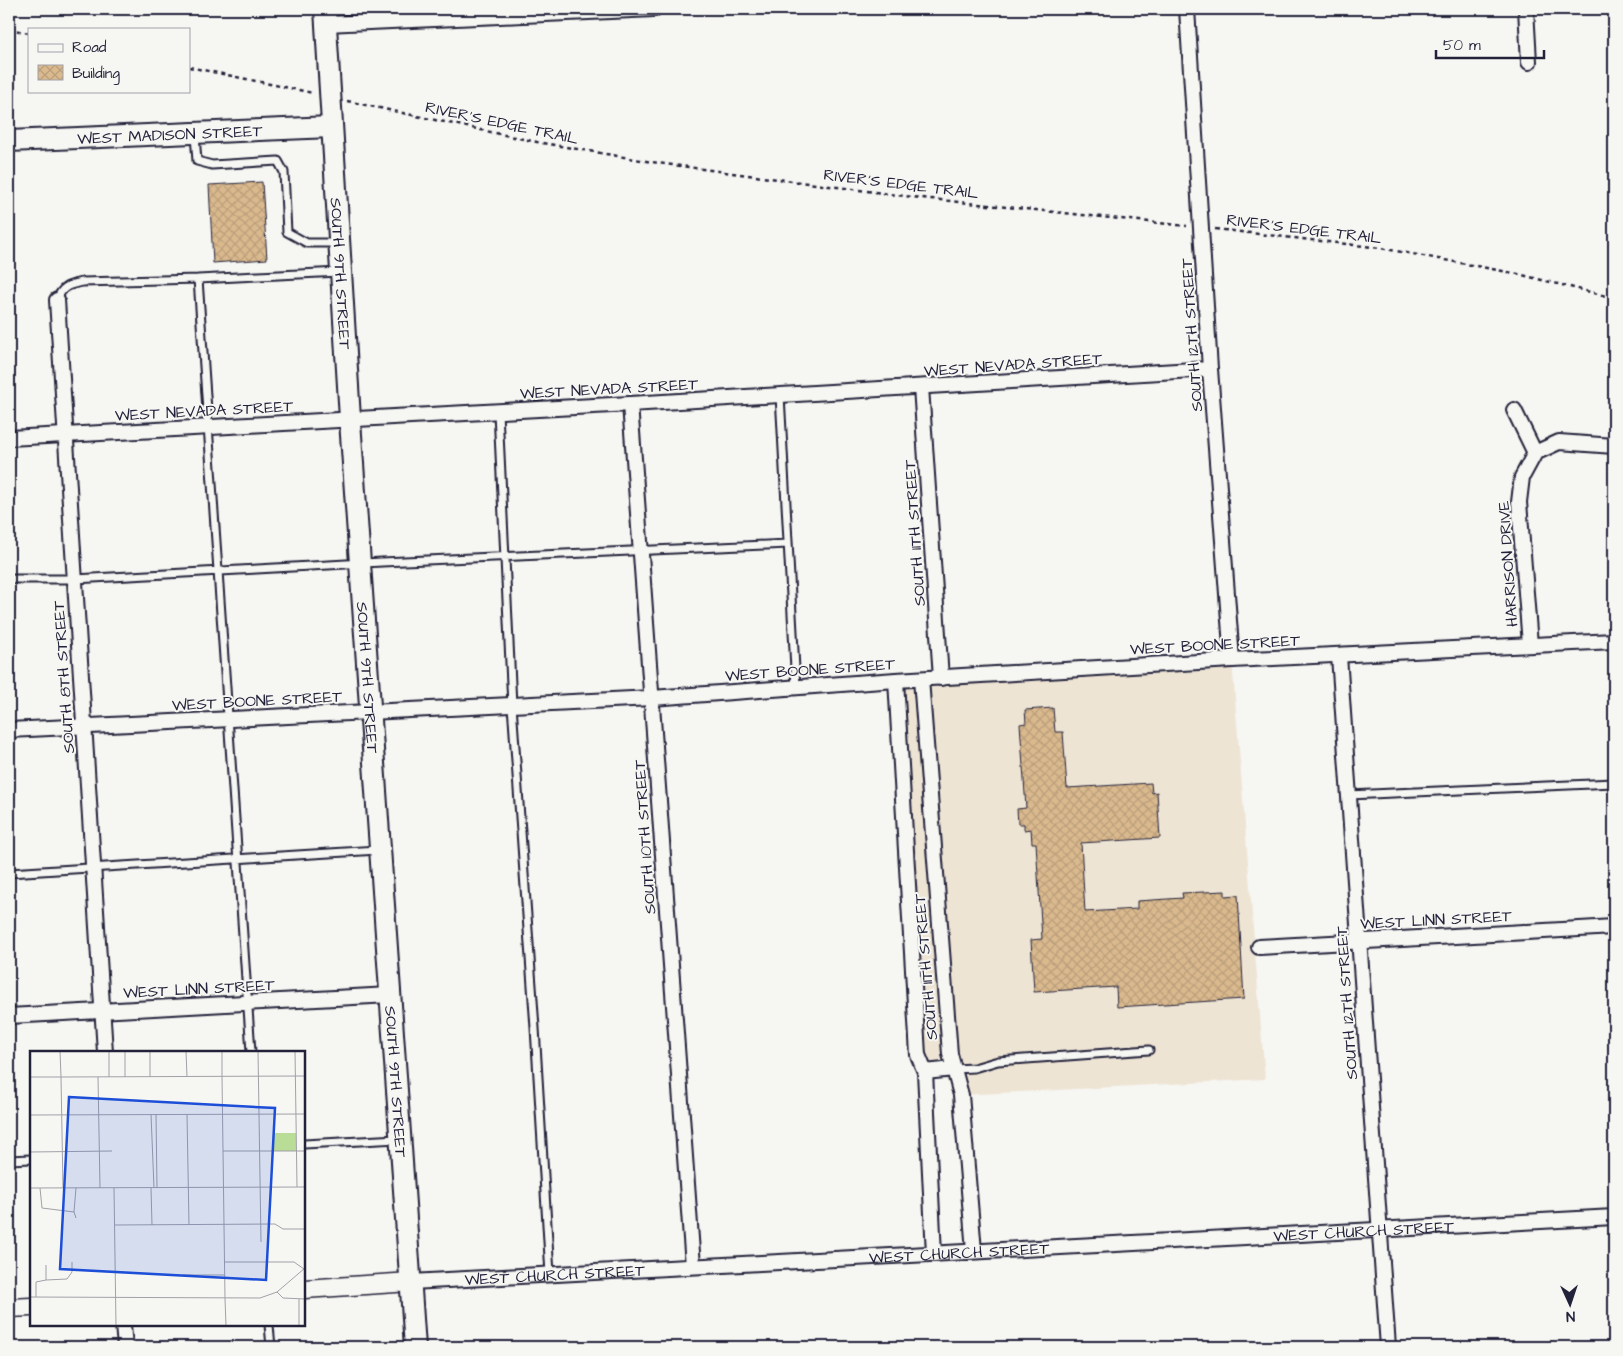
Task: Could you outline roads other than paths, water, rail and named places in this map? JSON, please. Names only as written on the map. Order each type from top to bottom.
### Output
[{"type":"main road","name":"SOUTH 9TH STREET","points":[[325,16],[350,420],[415,1347]]},
{"type":"main road","name":"WEST MADISON STREET","points":[[9,141],[331,127]]},
{"type":"street","points":[[325,16],[654,9]]},
{"type":"street","name":"SOUTH 12TH STREET","points":[[1187,9],[1210,369],[1232,660]]},
{"type":"street","points":[[1526,9],[1529,62]]},
{"type":"street","name":"SOUTH 8TH STREET","points":[[57,300],[105,1051]]},
{"type":"street","name":"WEST NEVADA STREET","points":[[9,438],[498,412],[1210,369]]},
{"type":"street","name":"SOUTH 11TH STREET","points":[[921,387],[941,678]]},
{"type":"street","name":"SOUTH 10TH STREET","points":[[630,404],[693,1266]]},
{"type":"street","points":[[1514,410],[1535,453],[1559,442],[1614,446]]},
{"type":"street","name":"HARRISON DRIVE","points":[[1530,645],[1519,502],[1522,477],[1535,453]]},
{"type":"street","name":"WEST BOONE STREET","points":[[9,730],[652,698],[896,680],[1232,660],[1614,641]]},
{"type":"street","name":"SOUTH 12TH STREET","points":[[1338,656],[1388,1347]]},
{"type":"street","name":"SOUTH 11TH STREET","points":[[921,679],[950,1054],[961,1095],[974,1252]]},
{"type":"street","name":"SOUTH 11TH STREET","points":[[896,680],[918,1055],[925,1072],[934,1254]]},
{"type":"street","name":"WEST LINN STREET","points":[[1259,947],[1614,928]]},
{"type":"street","name":"WEST LINN STREET","points":[[9,1016],[390,995]]},
{"type":"street","points":[[925,1072],[954,1069]]},
{"type":"street","name":"WEST CHURCH STREET","points":[[305,1289],[693,1266],[1614,1217]]},
{"type":"street","points":[[9,1308],[30,1307]]},
{"type":"street","points":[[123,1326],[125,1347]]},
{"type":"lane","points":[[195,133],[197,161],[212,165],[278,161],[284,172],[287,232],[307,243],[339,243]]},
{"type":"lane","points":[[57,300],[60,292],[68,285],[82,282],[340,272]]},
{"type":"lane","points":[[198,279],[250,1051]]},
{"type":"lane","points":[[780,395],[796,687]]},
{"type":"lane","points":[[498,412],[512,705],[550,1274]]},
{"type":"lane","points":[[9,578],[75,579],[788,544]]},
{"type":"lane","points":[[1348,795],[1614,783]]},
{"type":"lane","points":[[9,873],[380,850]]},
{"type":"lane","points":[[954,1069],[974,1068],[998,1061],[1149,1050]]},
{"type":"lane","points":[[305,1144],[400,1139]]},
{"type":"lane","points":[[9,1160],[30,1159]]},
{"type":"lane","points":[[269,1326],[271,1347]]}]
